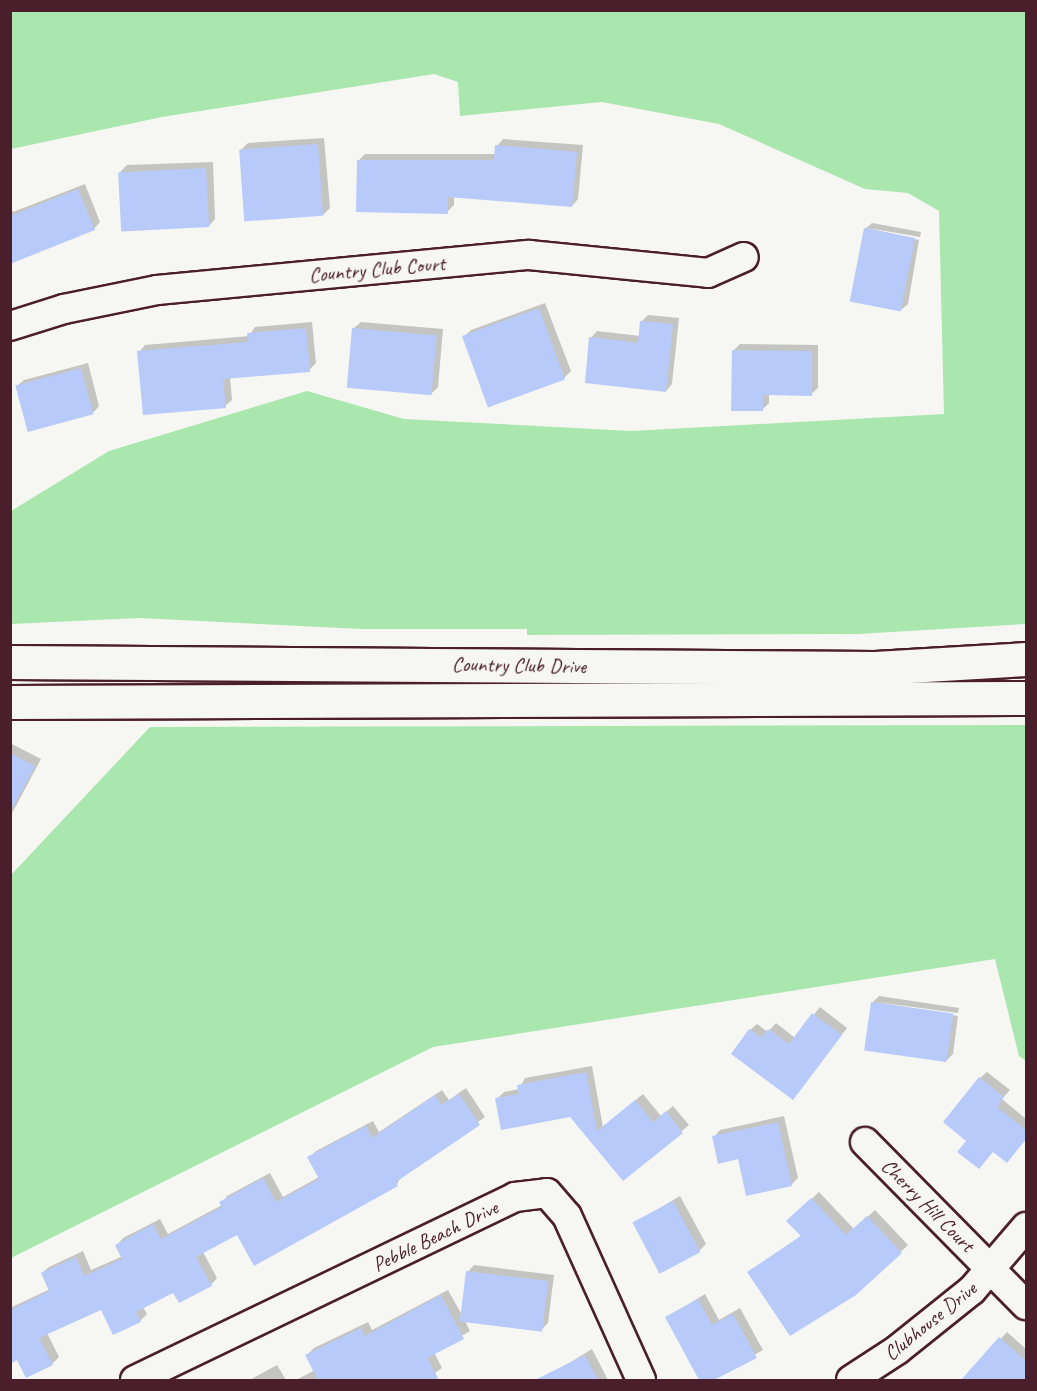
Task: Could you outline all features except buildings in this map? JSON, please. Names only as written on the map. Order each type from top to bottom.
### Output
[{"type":"main road","name":"Country Club Drive","points":[[10,662],[875,668],[1026,659]]},
{"type":"main road","name":"Country Club Drive","points":[[10,702],[1026,698]]},
{"type":"street","name":"Country Club Court","points":[[10,326],[64,309],[169,289],[529,255],[708,273],[744,257]]},
{"type":"street","name":"Cherry Hill Court","points":[[865,1142],[1026,1305]]},
{"type":"street","name":"Pebble Beach Drive","points":[[135,1380],[515,1197],[547,1193],[567,1216],[641,1380]]},
{"type":"street","name":"Clubhouse Drive","points":[[850,1380],[916,1335],[972,1290],[1026,1227]]},
{"type":"green space","points":[[11,10],[1026,11],[1026,624],[858,634],[527,635],[527,629],[362,629],[139,618],[11,624],[11,511],[109,451],[307,391],[404,419],[631,431],[944,414],[939,211],[908,193],[865,189],[719,124],[602,102],[460,116],[458,82],[434,74],[162,117],[11,149]]},
{"type":"green space","points":[[1026,725],[1026,1061],[1019,1056],[995,959],[433,1047],[11,1258],[11,875],[150,727]]}]
